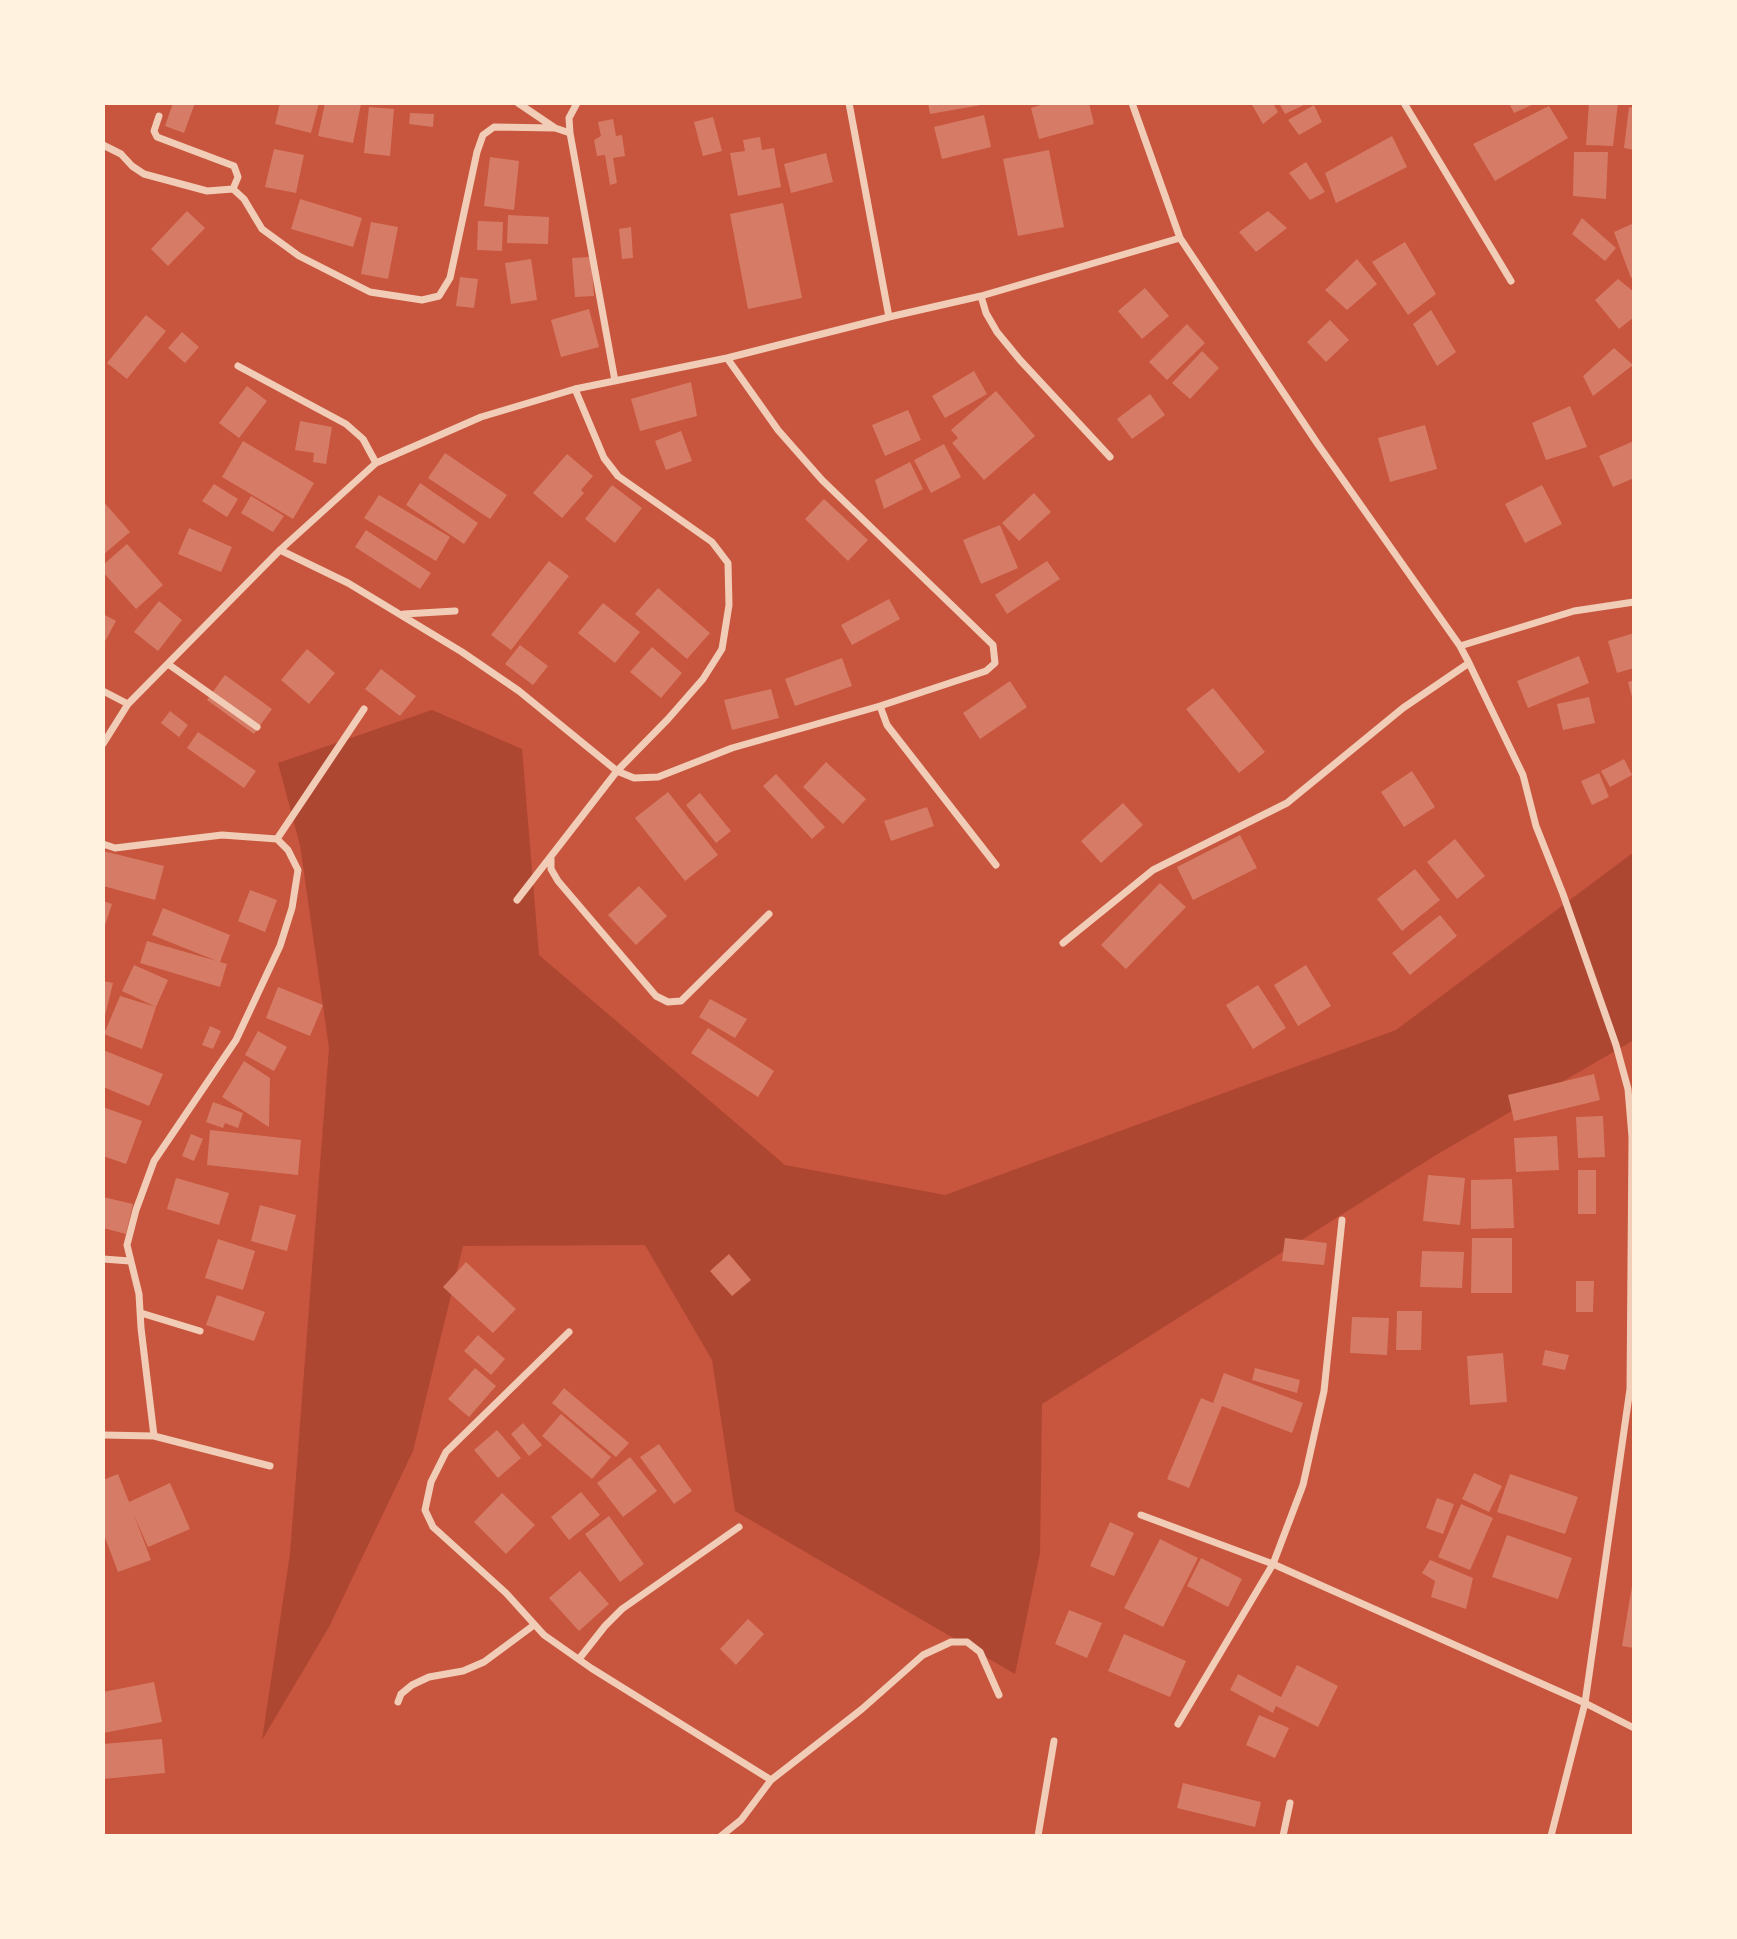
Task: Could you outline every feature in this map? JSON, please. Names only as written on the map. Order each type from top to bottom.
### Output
[{"type":"street","points":[[518,103],[555,128],[570,133]]},
{"type":"street","points":[[577,103],[569,118],[570,133],[615,381]]},
{"type":"street","points":[[849,103],[889,317]]},
{"type":"street","points":[[1132,103],[1181,238],[1317,443],[1460,646],[1469,663],[1523,775],[1536,826],[1563,894],[1628,1089],[1632,1136],[1632,1389],[1585,1703],[1551,1836]]},
{"type":"street","points":[[1404,103],[1511,281]]},
{"type":"street","points":[[159,116],[154,131],[157,136],[234,166],[238,177],[233,189]]},
{"type":"street","points":[[103,145],[121,154],[144,174],[207,191],[233,189],[244,199],[262,229],[299,256],[370,292],[422,300],[439,296],[450,278],[483,135],[494,127],[555,128]]},
{"type":"street","points":[[103,744],[128,704],[280,550],[376,463],[481,417],[575,389],[727,358],[981,296],[1181,238]]},
{"type":"street","points":[[981,296],[986,313],[997,332],[1110,457]]},
{"type":"street","points":[[280,550],[348,583],[403,615],[519,691],[617,771],[634,778],[658,777],[732,748],[880,706],[986,671],[995,663],[993,645],[813,470],[778,430],[727,358]]},
{"type":"street","points":[[238,366],[346,424],[363,439],[376,463]]},
{"type":"street","points":[[517,900],[617,771],[668,719],[703,678],[722,649],[729,606],[728,563],[712,542],[618,476],[604,458],[575,389]]},
{"type":"street","points":[[1460,646],[1574,611],[1634,602]]},
{"type":"street","points":[[403,615],[454,611]]},
{"type":"street","points":[[1063,943],[1153,870],[1287,803],[1403,708],[1469,663]]},
{"type":"street","points":[[168,664],[257,727]]},
{"type":"street","points":[[103,691],[128,704]]},
{"type":"street","points":[[880,706],[887,725],[996,865]]},
{"type":"street","points":[[277,839],[364,709]]},
{"type":"street","points":[[103,844],[115,848],[222,835],[277,839],[288,849],[298,870],[292,908],[280,946],[236,1040],[154,1161],[136,1210],[127,1245],[139,1294],[154,1436]]},
{"type":"street","points":[[551,858],[551,869],[558,881],[656,996],[668,1003],[681,1001],[769,914]]},
{"type":"street","points":[[1178,1724],[1273,1564],[1303,1485],[1324,1391],[1342,1220]]},
{"type":"street","points":[[103,1259],[130,1261]]},
{"type":"street","points":[[141,1313],[200,1332]]},
{"type":"street","points":[[569,1332],[446,1452],[431,1482],[425,1510],[433,1527],[506,1592],[544,1635],[771,1780]]},
{"type":"street","points":[[103,1435],[154,1436],[270,1466]]},
{"type":"street","points":[[1141,1515],[1273,1564],[1585,1703],[1634,1728]]},
{"type":"street","points":[[579,1659],[622,1609],[739,1527]]},
{"type":"street","points":[[398,1702],[401,1694],[412,1685],[429,1677],[463,1671],[484,1661],[534,1625]]},
{"type":"street","points":[[721,1836],[741,1820],[771,1780],[862,1709],[923,1655],[951,1642],[967,1642],[980,1652],[999,1695]]},
{"type":"street","points":[[1038,1836],[1054,1741]]},
{"type":"street","points":[[1283,1836],[1290,1803]]},
{"type":"shaded area","points":[[432,710],[522,749],[539,955],[785,1165],[945,1195],[1396,1030],[1634,852],[1634,1040],[1436,1155],[1042,1404],[1040,1553],[1015,1674],[735,1511],[712,1360],[645,1245],[463,1246],[413,1451],[329,1627],[262,1740],[290,1554],[329,1048],[300,845],[278,763]]},
{"type":"building","points":[[173,103],[195,103],[184,133],[165,126]]},
{"type":"building","points":[[280,103],[319,103],[311,133],[275,124]]},
{"type":"building","points":[[325,103],[361,104],[353,143],[318,136]]},
{"type":"building","points":[[928,103],[981,103],[981,105],[930,114]]},
{"type":"building","points":[[1047,103],[1089,103],[1094,124],[1039,139],[1031,108]]},
{"type":"building","points":[[1251,103],[1273,103],[1278,112],[1263,124]]},
{"type":"building","points":[[1279,103],[1308,103],[1285,114]]},
{"type":"building","points":[[1509,103],[1536,103],[1514,113]]},
{"type":"building","points":[[1589,103],[1618,103],[1613,146],[1586,145]]},
{"type":"building","points":[[1314,105],[1322,122],[1299,135],[1288,120]]},
{"type":"building","points":[[1549,106],[1568,138],[1495,181],[1473,144]]},
{"type":"building","points":[[369,107],[394,109],[390,156],[364,153]]},
{"type":"building","points":[[1629,107],[1634,108],[1634,150],[1624,148]]},
{"type":"building","points":[[410,113],[434,114],[433,127],[409,124]]},
{"type":"building","points":[[984,115],[991,147],[942,159],[934,127]]},
{"type":"building","points":[[713,117],[722,151],[703,156],[694,122]]},
{"type":"building","points":[[613,119],[616,136],[622,135],[625,156],[613,158],[617,183],[610,185],[605,155],[597,156],[594,140],[601,136],[598,122]]},
{"type":"building","points":[[1392,136],[1407,167],[1336,203],[1325,173]]},
{"type":"building","points":[[760,137],[762,150],[774,148],[781,187],[738,196],[730,153],[745,151],[743,140]]},
{"type":"building","points":[[274,149],[304,155],[296,193],[265,187]]},
{"type":"building","points":[[1049,150],[1064,227],[1018,236],[1003,159]]},
{"type":"building","points":[[1574,152],[1608,152],[1606,199],[1573,196]]},
{"type":"building","points":[[826,153],[833,182],[791,193],[784,164]]},
{"type":"building","points":[[490,157],[519,161],[514,210],[484,206]]},
{"type":"building","points":[[1306,162],[1325,192],[1310,200],[1289,173]]},
{"type":"building","points":[[300,199],[362,218],[353,247],[291,229]]},
{"type":"building","points":[[783,203],[802,298],[748,309],[730,214]]},
{"type":"building","points":[[187,211],[205,228],[168,266],[151,249]]},
{"type":"building","points":[[1268,211],[1287,228],[1256,252],[1239,232]]},
{"type":"building","points":[[508,215],[549,217],[548,244],[507,243]]},
{"type":"building","points":[[1582,218],[1616,248],[1605,261],[1572,234]]},
{"type":"building","points":[[478,221],[503,222],[502,251],[477,250]]},
{"type":"building","points":[[371,222],[398,227],[388,279],[361,274]]},
{"type":"building","points":[[1634,223],[1634,277],[1631,278],[1614,232]]},
{"type":"building","points":[[631,227],[633,258],[622,259],[619,229]]},
{"type":"building","points":[[1405,242],[1436,294],[1408,315],[1372,262]]},
{"type":"building","points":[[591,257],[594,296],[575,297],[572,258]]},
{"type":"building","points":[[531,259],[537,300],[511,304],[505,263]]},
{"type":"building","points":[[1357,259],[1377,284],[1347,310],[1325,290]]},
{"type":"building","points":[[460,277],[478,279],[474,308],[456,306]]},
{"type":"building","points":[[1618,279],[1634,292],[1634,317],[1619,329],[1595,300]]},
{"type":"building","points":[[1145,288],[1169,316],[1142,339],[1118,311]]},
{"type":"building","points":[[589,309],[599,347],[561,357],[551,320]]},
{"type":"building","points":[[1431,310],[1456,352],[1437,366],[1413,324]]},
{"type":"building","points":[[146,315],[166,331],[127,379],[107,363]]},
{"type":"building","points":[[1330,320],[1349,340],[1326,362],[1307,342]]},
{"type":"building","points":[[1187,324],[1205,343],[1167,380],[1149,362]]},
{"type":"building","points":[[182,332],[199,347],[185,363],[168,348]]},
{"type":"building","points":[[1614,348],[1633,365],[1593,396],[1583,376]]},
{"type":"building","points":[[1202,351],[1219,368],[1190,399],[1172,383]]},
{"type":"building","points":[[974,371],[987,394],[945,418],[932,396]]},
{"type":"building","points":[[691,382],[697,416],[640,431],[631,399]]},
{"type":"building","points":[[247,386],[267,401],[239,438],[219,423]]},
{"type":"building","points":[[996,391],[1035,436],[984,480],[952,443],[958,438],[951,430]]},
{"type":"building","points":[[1150,394],[1165,415],[1132,439],[1117,419]]},
{"type":"building","points":[[1570,406],[1587,447],[1546,460],[1532,423]]},
{"type":"building","points":[[908,410],[921,440],[885,456],[872,425]]},
{"type":"building","points":[[300,421],[332,427],[326,464],[313,462],[314,453],[295,450]]},
{"type":"building","points":[[1425,425],[1437,469],[1390,482],[1378,438]]},
{"type":"building","points":[[681,431],[692,461],[666,470],[655,441]]},
{"type":"building","points":[[243,441],[314,483],[293,519],[222,477]]},
{"type":"building","points":[[1634,441],[1634,478],[1613,487],[1599,456]]},
{"type":"building","points":[[944,444],[961,477],[931,493],[914,460]]},
{"type":"building","points":[[445,453],[507,495],[490,519],[428,478]]},
{"type":"building","points":[[567,454],[593,476],[581,490],[584,493],[562,518],[533,493]]},
{"type":"building","points":[[910,462],[923,489],[884,509],[875,480]]},
{"type":"building","points":[[420,483],[478,523],[464,544],[406,505]]},
{"type":"building","points":[[214,484],[238,499],[227,517],[202,501]]},
{"type":"building","points":[[612,485],[642,508],[615,543],[585,519]]},
{"type":"building","points":[[1542,485],[1562,524],[1525,543],[1505,504]]},
{"type":"building","points":[[1034,493],[1051,512],[1019,541],[1002,523]]},
{"type":"building","points":[[379,495],[450,537],[436,561],[364,518]]},
{"type":"building","points":[[251,496],[284,516],[273,532],[241,513]]},
{"type":"building","points":[[824,499],[868,540],[848,561],[805,519]]},
{"type":"building","points":[[103,501],[130,532],[103,555]]},
{"type":"building","points":[[1000,525],[1018,568],[981,584],[963,540]]},
{"type":"building","points":[[189,528],[232,547],[221,572],[178,554]]},
{"type":"building","points":[[366,530],[431,573],[420,589],[355,547]]},
{"type":"building","points":[[127,544],[163,585],[136,609],[103,572],[103,565]]},
{"type":"building","points":[[549,561],[569,576],[511,650],[491,635]]},
{"type":"building","points":[[1047,561],[1060,579],[1007,614],[995,595]]},
{"type":"building","points":[[658,588],[710,633],[687,659],[635,614]]},
{"type":"building","points":[[889,599],[900,619],[852,645],[841,625]]},
{"type":"building","points":[[159,601],[182,620],[158,651],[134,632]]},
{"type":"building","points":[[603,603],[640,632],[615,663],[578,633]]},
{"type":"building","points":[[103,614],[116,621],[103,645]]},
{"type":"building","points":[[1634,633],[1634,668],[1617,673],[1608,641]]},
{"type":"building","points":[[520,645],[548,666],[533,685],[505,664]]},
{"type":"building","points":[[652,647],[682,673],[661,698],[630,672]]},
{"type":"building","points":[[307,649],[335,673],[309,704],[281,680]]},
{"type":"building","points":[[1579,656],[1589,683],[1528,708],[1517,681]]},
{"type":"building","points":[[842,658],[852,686],[795,706],[785,679]]},
{"type":"building","points":[[381,669],[416,696],[400,716],[365,689]]},
{"type":"building","points":[[225,675],[272,709],[254,734],[207,700]]},
{"type":"building","points":[[1634,680],[1634,701],[1633,701],[1628,682]]},
{"type":"building","points":[[1010,681],[1027,707],[980,739],[963,713]]},
{"type":"building","points":[[1213,688],[1265,752],[1239,773],[1186,709]]},
{"type":"building","points":[[771,689],[779,718],[732,730],[724,700]]},
{"type":"building","points":[[1589,697],[1595,723],[1563,730],[1557,704]]},
{"type":"building","points":[[170,711],[188,725],[179,737],[161,723]]},
{"type":"building","points":[[198,732],[256,771],[244,788],[187,748]]},
{"type":"building","points":[[1624,759],[1632,775],[1610,787],[1601,771]]},
{"type":"building","points":[[826,762],[866,799],[843,824],[803,787]]},
{"type":"building","points":[[1412,771],[1435,807],[1404,827],[1381,792]]},
{"type":"building","points":[[1599,773],[1609,797],[1592,805],[1581,781]]},
{"type":"building","points":[[776,774],[825,827],[812,839],[763,786]]},
{"type":"building","points":[[668,792],[718,855],[685,881],[635,818]]},
{"type":"building","points":[[700,793],[731,831],[716,843],[686,805]]},
{"type":"building","points":[[1123,803],[1143,825],[1101,863],[1081,841]]},
{"type":"building","points":[[927,807],[934,826],[891,841],[884,821]]},
{"type":"building","points":[[1240,835],[1257,868],[1193,900],[1177,867]]},
{"type":"building","points":[[1455,839],[1485,876],[1457,899],[1427,862]]},
{"type":"building","points":[[103,851],[164,866],[155,900],[103,886]]},
{"type":"building","points":[[1415,869],[1440,900],[1402,931],[1377,899]]},
{"type":"building","points":[[1160,883],[1186,907],[1126,969],[1101,945]]},
{"type":"building","points":[[639,886],[667,916],[636,945],[608,915]]},
{"type":"building","points":[[250,890],[277,900],[265,932],[238,921]]},
{"type":"building","points":[[103,901],[112,904],[104,928],[103,928]]},
{"type":"building","points":[[163,908],[230,935],[220,962],[227,964],[220,987],[140,963],[147,941],[217,961],[152,935]]},
{"type":"building","points":[[1440,915],[1457,936],[1410,975],[1392,953]]},
{"type":"building","points":[[134,965],[168,980],[156,1007],[122,991]]},
{"type":"building","points":[[1306,965],[1331,1006],[1298,1026],[1274,985]]},
{"type":"building","points":[[103,981],[113,983],[104,1020],[103,1019]]},
{"type":"building","points":[[1258,985],[1286,1028],[1253,1049],[1226,1005]]},
{"type":"building","points":[[278,987],[323,1005],[310,1036],[266,1018]]},
{"type":"building","points":[[120,996],[156,1007],[142,1049],[104,1034]]},
{"type":"building","points":[[710,999],[747,1019],[735,1038],[699,1017]]},
{"type":"building","points":[[210,1026],[221,1031],[213,1049],[202,1045]]},
{"type":"building","points":[[708,1028],[774,1071],[758,1097],[691,1053]]},
{"type":"building","points":[[258,1031],[287,1047],[274,1071],[245,1055]]},
{"type":"building","points":[[103,1050],[163,1074],[149,1106],[103,1087]]},
{"type":"building","points":[[244,1061],[270,1078],[269,1127],[222,1097]]},
{"type":"building","points":[[1594,1074],[1600,1100],[1514,1121],[1508,1095]]},
{"type":"building","points":[[213,1102],[243,1113],[238,1128],[225,1123],[223,1128],[206,1122]]},
{"type":"building","points":[[103,1107],[142,1121],[126,1164],[103,1156]]},
{"type":"building","points":[[1603,1116],[1605,1157],[1578,1158],[1576,1117]]},
{"type":"building","points":[[210,1130],[301,1140],[298,1175],[207,1165]]},
{"type":"building","points":[[191,1134],[203,1139],[194,1161],[182,1156]]},
{"type":"building","points":[[1557,1136],[1559,1170],[1516,1172],[1514,1138]]},
{"type":"building","points":[[1578,1170],[1596,1170],[1596,1214],[1578,1214]]},
{"type":"building","points":[[1428,1175],[1465,1178],[1460,1225],[1423,1221]]},
{"type":"building","points":[[176,1178],[229,1193],[219,1225],[167,1209]]},
{"type":"building","points":[[1512,1179],[1514,1228],[1471,1229],[1471,1180]]},
{"type":"building","points":[[103,1197],[133,1204],[126,1234],[103,1228]]},
{"type":"building","points":[[260,1205],[296,1215],[287,1251],[251,1241]]},
{"type":"building","points":[[1285,1238],[1327,1243],[1324,1265],[1282,1261]]},
{"type":"building","points":[[1472,1238],[1512,1238],[1512,1293],[1471,1293]]},
{"type":"building","points":[[218,1239],[255,1251],[243,1290],[205,1278]]},
{"type":"building","points":[[1422,1251],[1464,1252],[1462,1288],[1420,1287]]},
{"type":"building","points":[[729,1254],[751,1280],[732,1296],[710,1271]]},
{"type":"building","points":[[466,1262],[516,1309],[493,1333],[443,1287]]},
{"type":"building","points":[[1576,1281],[1594,1281],[1593,1312],[1576,1312]]},
{"type":"building","points":[[217,1295],[265,1312],[254,1341],[206,1325]]},
{"type":"building","points":[[1397,1311],[1422,1311],[1421,1350],[1396,1350]]},
{"type":"building","points":[[1352,1317],[1389,1318],[1387,1355],[1350,1353]]},
{"type":"building","points":[[478,1335],[505,1359],[491,1375],[464,1351]]},
{"type":"building","points":[[1545,1350],[1569,1355],[1565,1370],[1542,1365]]},
{"type":"building","points":[[1503,1353],[1507,1402],[1470,1405],[1467,1356]]},
{"type":"building","points":[[475,1368],[496,1386],[469,1417],[448,1399]]},
{"type":"building","points":[[1255,1368],[1300,1380],[1297,1393],[1252,1380]]},
{"type":"building","points":[[1224,1373],[1303,1403],[1292,1433],[1222,1406],[1189,1488],[1167,1479],[1201,1398],[1213,1403]]},
{"type":"building","points":[[564,1388],[629,1443],[616,1457],[552,1403]]},
{"type":"building","points":[[561,1414],[611,1457],[592,1479],[542,1436]]},
{"type":"building","points":[[523,1423],[542,1445],[529,1456],[511,1434]]},
{"type":"building","points":[[497,1430],[521,1458],[498,1478],[474,1450]]},
{"type":"building","points":[[659,1444],[692,1491],[674,1504],[640,1457]]},
{"type":"building","points":[[630,1457],[657,1491],[623,1517],[597,1483]]},
{"type":"building","points":[[1474,1473],[1502,1486],[1489,1512],[1462,1499]]},
{"type":"building","points":[[118,1474],[129,1502],[170,1483],[190,1529],[148,1547],[134,1515],[151,1560],[118,1572],[103,1532],[103,1480]]},
{"type":"building","points":[[1510,1474],[1578,1497],[1565,1534],[1497,1512]]},
{"type":"building","points":[[581,1492],[600,1515],[569,1540],[551,1517]]},
{"type":"building","points":[[502,1493],[535,1525],[506,1554],[474,1522]]},
{"type":"building","points":[[1437,1498],[1454,1504],[1443,1534],[1426,1528]]},
{"type":"building","points":[[1461,1504],[1493,1518],[1470,1570],[1438,1557]]},
{"type":"building","points":[[609,1516],[644,1564],[620,1582],[585,1534]]},
{"type":"building","points":[[1110,1522],[1134,1533],[1114,1576],[1090,1566]]},
{"type":"building","points":[[1507,1535],[1572,1558],[1558,1599],[1492,1577]]},
{"type":"building","points":[[1160,1539],[1198,1558],[1163,1627],[1124,1608]]},
{"type":"building","points":[[1201,1558],[1242,1579],[1228,1607],[1187,1586]]},
{"type":"building","points":[[1430,1560],[1473,1578],[1466,1609],[1431,1597],[1435,1581],[1422,1573]]},
{"type":"building","points":[[580,1571],[609,1604],[579,1631],[549,1598]]},
{"type":"building","points":[[1634,1586],[1634,1648],[1622,1646]]},
{"type":"building","points":[[1069,1610],[1102,1623],[1087,1658],[1055,1644]]},
{"type":"building","points":[[748,1619],[764,1634],[736,1665],[720,1649]]},
{"type":"building","points":[[1124,1634],[1186,1661],[1170,1697],[1108,1671]]},
{"type":"building","points":[[1297,1665],[1338,1686],[1318,1727],[1276,1706],[1273,1713],[1230,1690],[1238,1674],[1281,1697]]},
{"type":"building","points":[[154,1682],[162,1722],[103,1733],[103,1692]]},
{"type":"building","points":[[1259,1715],[1289,1728],[1275,1758],[1246,1745]]},
{"type":"building","points":[[162,1739],[165,1773],[103,1779],[103,1744]]},
{"type":"building","points":[[1183,1783],[1261,1802],[1255,1827],[1177,1808]]}]
